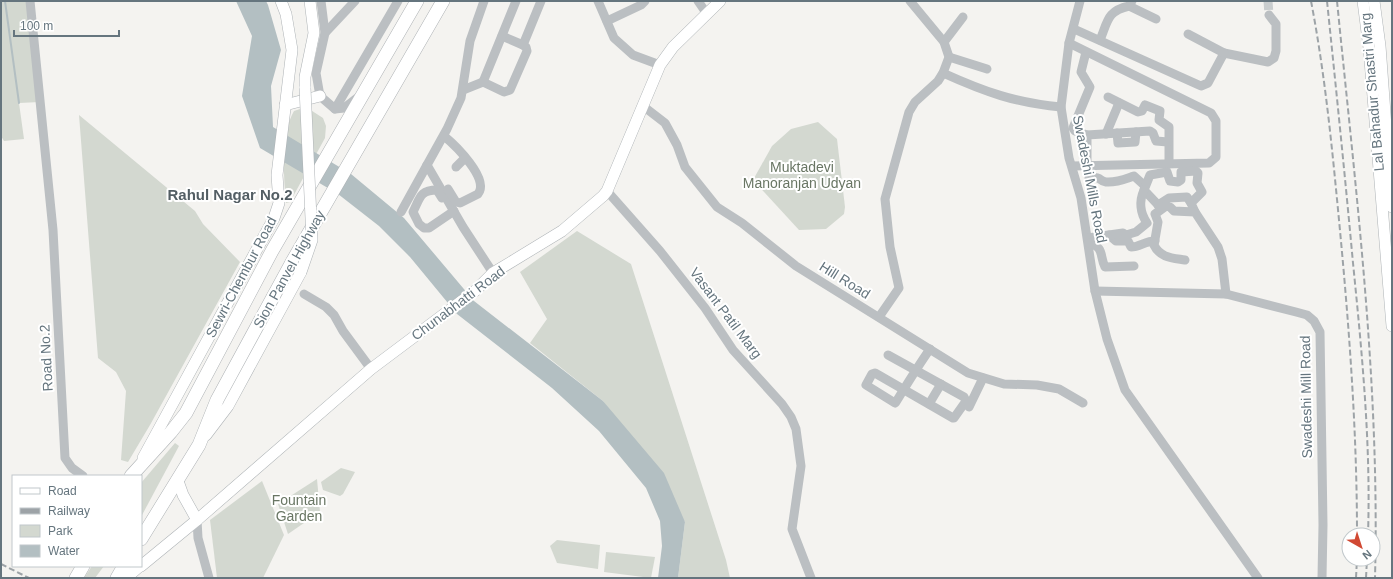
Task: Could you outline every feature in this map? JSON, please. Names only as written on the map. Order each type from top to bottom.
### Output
[{"type":"highway","name":"Sion Panvel Highway","points":[[134,472],[171,432],[186,413],[272,251],[417,1]]},
{"type":"highway","name":"Sion Panvel Highway","points":[[142,537],[199,445],[217,400],[292,262],[442,1]]},
{"type":"highway","points":[[76,578],[82,567]]},
{"type":"highway","points":[[116,578],[123,567]]},
{"type":"main road","name":"Sewri-Chembur Road","points":[[134,472],[274,218],[279,203],[277,175],[292,50],[286,14],[281,1]]},
{"type":"main road","points":[[199,445],[228,406],[301,272],[312,240],[305,88],[305,77],[314,33],[310,1]]},
{"type":"main road","name":"Chunabhatti Road","points":[[142,565],[197,520],[371,369],[475,291],[493,273],[562,231],[607,191],[660,65],[673,46],[720,1]]},
{"type":"main road","name":"Lal Bahadur Shastri Marg","points":[[1363,1],[1374,47]]},
{"type":"main road","name":"Lal Bahadur Shastri Marg","points":[[1374,1],[1374,47],[1383,156],[1389,207],[1392,326]]},
{"type":"main road","points":[[285,105],[320,96]]},
{"type":"main road","points":[[272,251],[277,229],[279,203]]},
{"type":"main road","points":[[178,481],[183,495],[197,520]]},
{"type":"main road","name":"Chunabhatti Road","points":[[126,578],[140,567]]},
{"type":"street","name":"Road No.2","points":[[30,1],[53,230],[65,458],[72,468],[82,475]]},
{"type":"street","points":[[321,1],[325,32],[316,73],[320,96],[336,109]]},
{"type":"street","points":[[325,32],[355,1]]},
{"type":"street","points":[[336,109],[398,1]]},
{"type":"street","points":[[401,212],[444,136],[461,98],[470,41],[484,1]]},
{"type":"street","points":[[463,90],[483,82],[516,1]]},
{"type":"street","points":[[523,45],[541,1]]},
{"type":"street","points":[[598,1],[614,38],[633,55],[660,65]]},
{"type":"street","points":[[607,21],[641,6],[645,1]]},
{"type":"street","points":[[698,1],[707,14]]},
{"type":"street","points":[[878,317],[899,288],[890,247],[885,199],[905,121],[915,102],[931,89],[944,73],[949,57],[944,42],[910,1]]},
{"type":"street","name":"Swadeshi Mills Road","points":[[1080,1],[1074,29],[1069,43],[1061,106],[1072,166],[1081,198],[1089,240],[1095,292],[1107,339],[1125,390],[1258,578]]},
{"type":"street","points":[[1100,40],[1112,14],[1118,9],[1130,4],[1156,19]]},
{"type":"street","points":[[1188,34],[1224,53],[1268,62],[1274,58],[1276,51],[1276,24],[1269,15]]},
{"type":"street","points":[[944,42],[963,17]]},
{"type":"street","points":[[1074,29],[1201,86],[1208,83],[1224,53]]},
{"type":"street","points":[[483,82],[504,92],[510,90],[527,51],[526,47],[523,45],[502,36]]},
{"type":"street","points":[[1069,43],[1139,77],[1214,117],[1216,128],[1216,157],[1209,163],[1072,166]]},
{"type":"street","points":[[1086,52],[1081,72],[1090,87],[1073,128],[1075,131],[1087,135],[1150,131],[1153,133],[1156,141],[1168,142]]},
{"type":"street","points":[[949,57],[987,69]]},
{"type":"street","points":[[944,73],[976,88],[1013,100],[1031,104],[1061,106]]},
{"type":"street","points":[[336,109],[349,106],[366,90]]},
{"type":"street","points":[[1108,97],[1138,112],[1142,111],[1145,105],[1159,110],[1161,113],[1159,120],[1169,127],[1169,164]]},
{"type":"street","points":[[1106,134],[1119,103]]},
{"type":"street","name":"Hill Road","points":[[643,106],[665,123],[670,130],[686,167],[717,207],[742,224],[796,266],[968,373],[982,380],[1004,384],[1037,385],[1059,389],[1083,404]]},
{"type":"street","points":[[1087,135],[1088,166]]},
{"type":"street","points":[[427,165],[444,188],[458,203],[469,200],[480,191],[476,172],[458,148],[444,136]]},
{"type":"street","points":[[456,167],[466,158]]},
{"type":"street","points":[[1147,223],[1142,212],[1141,200],[1151,174],[1167,172],[1171,182],[1180,181],[1181,172],[1197,172],[1197,183],[1202,192],[1191,203]]},
{"type":"street","points":[[440,176],[452,212]]},
{"type":"street","points":[[1089,178],[1099,177],[1104,182],[1124,180],[1134,176],[1145,188],[1158,209],[1158,222],[1154,245],[1159,253],[1166,257],[1185,260]]},
{"type":"street","points":[[452,212],[434,225],[424,228],[419,224],[413,212],[424,192],[438,190],[493,273]]},
{"type":"street","name":"Vasant Patil Marg","points":[[607,191],[660,251],[705,308],[733,350],[782,404],[791,417],[796,429],[801,466],[792,529],[811,578]]},
{"type":"street","points":[[410,196],[418,202]]},
{"type":"street","points":[[1089,240],[1109,235],[1116,240],[1126,237],[1136,232],[1147,223],[1169,198],[1186,197],[1218,247],[1222,259],[1226,294]]},
{"type":"street","points":[[1158,209],[1168,206],[1174,211],[1195,212]]},
{"type":"street","points":[[1126,237],[1131,247],[1139,246],[1147,241],[1155,241]]},
{"type":"street","points":[[1089,240],[1096,245],[1102,253],[1105,267],[1134,266]]},
{"type":"street","name":"Swadeshi Mill Road","points":[[1095,292],[1226,294],[1307,315],[1314,321],[1320,332],[1323,525],[1322,578]]},
{"type":"street","points":[[304,294],[326,307],[334,315],[343,331],[371,369]]},
{"type":"street","points":[[888,355],[916,370],[964,397],[966,401],[956,417],[953,418],[904,390],[916,370],[930,349]]},
{"type":"street","points":[[969,407],[982,380],[996,388]]},
{"type":"street","points":[[929,404],[941,384]]},
{"type":"street","points":[[197,520],[198,538],[209,578]]},
{"type":"green space","points":[[1,1],[31,1],[40,102],[19,103],[24,139],[4,141],[1,136]]},
{"type":"green space","points":[[309,109],[323,118],[326,126],[325,138],[290,202],[286,203],[284,181],[285,144],[290,121],[294,111]]},
{"type":"green space","points":[[79,115],[195,211],[203,224],[240,262],[128,462],[121,460],[126,391],[116,372],[98,358]]},
{"type":"green space","name":"Muktadevi Manoranjan Udyan","points":[[818,122],[837,139],[845,207],[844,214],[826,229],[799,230],[753,180],[772,146],[791,129]]},
{"type":"green space","points":[[577,231],[631,264],[726,560],[730,578],[678,578],[685,522],[603,401],[530,343],[547,319],[520,272]]},
{"type":"green space","points":[[175,443],[179,446],[142,515],[142,482]]},
{"type":"green space","points":[[341,468],[355,472],[343,494],[340,496],[323,490],[321,482]]},
{"type":"green space","name":"Fountain Garden","points":[[317,479],[320,512],[288,534],[278,504]]},
{"type":"green space","points":[[262,481],[284,535],[263,578],[217,578],[210,520]]},
{"type":"green space","points":[[557,540],[600,545],[598,569],[557,563],[550,546]]},
{"type":"green space","points":[[606,552],[655,557],[651,578],[604,572]]},
{"type":"green space","points":[[91,567],[103,567],[95,578],[84,578]]},
{"type":"water","points":[[236,1],[266,1],[268,5],[281,50],[271,86],[273,127],[351,174],[404,218],[474,301],[603,401],[664,473],[685,522],[678,578],[658,578],[662,546],[660,521],[646,488],[599,431],[552,388],[457,314],[410,257],[379,226],[338,194],[260,148],[242,96],[252,36]]},
{"type":"waterway","points":[[5,1],[19,103]]},
{"type":"tunnel","points":[[1268,1],[1269,15]]},
{"type":"railway","points":[[1311,1],[1328,110],[1343,259],[1354,417],[1357,527]]},
{"type":"railway","points":[[1327,1],[1344,165],[1362,365],[1367,433],[1368,527]]},
{"type":"railway","points":[[1337,1],[1359,217],[1370,361],[1376,506],[1375,578]]},
{"type":"railway","points":[[1,564],[29,578]]},
{"type":"railway","points":[[1356,578],[1357,567]]},
{"type":"railway","points":[[1366,578],[1367,567]]},
{"type":"district","name":"Rahul Nagar No.2","points":[[230,194]]}]
